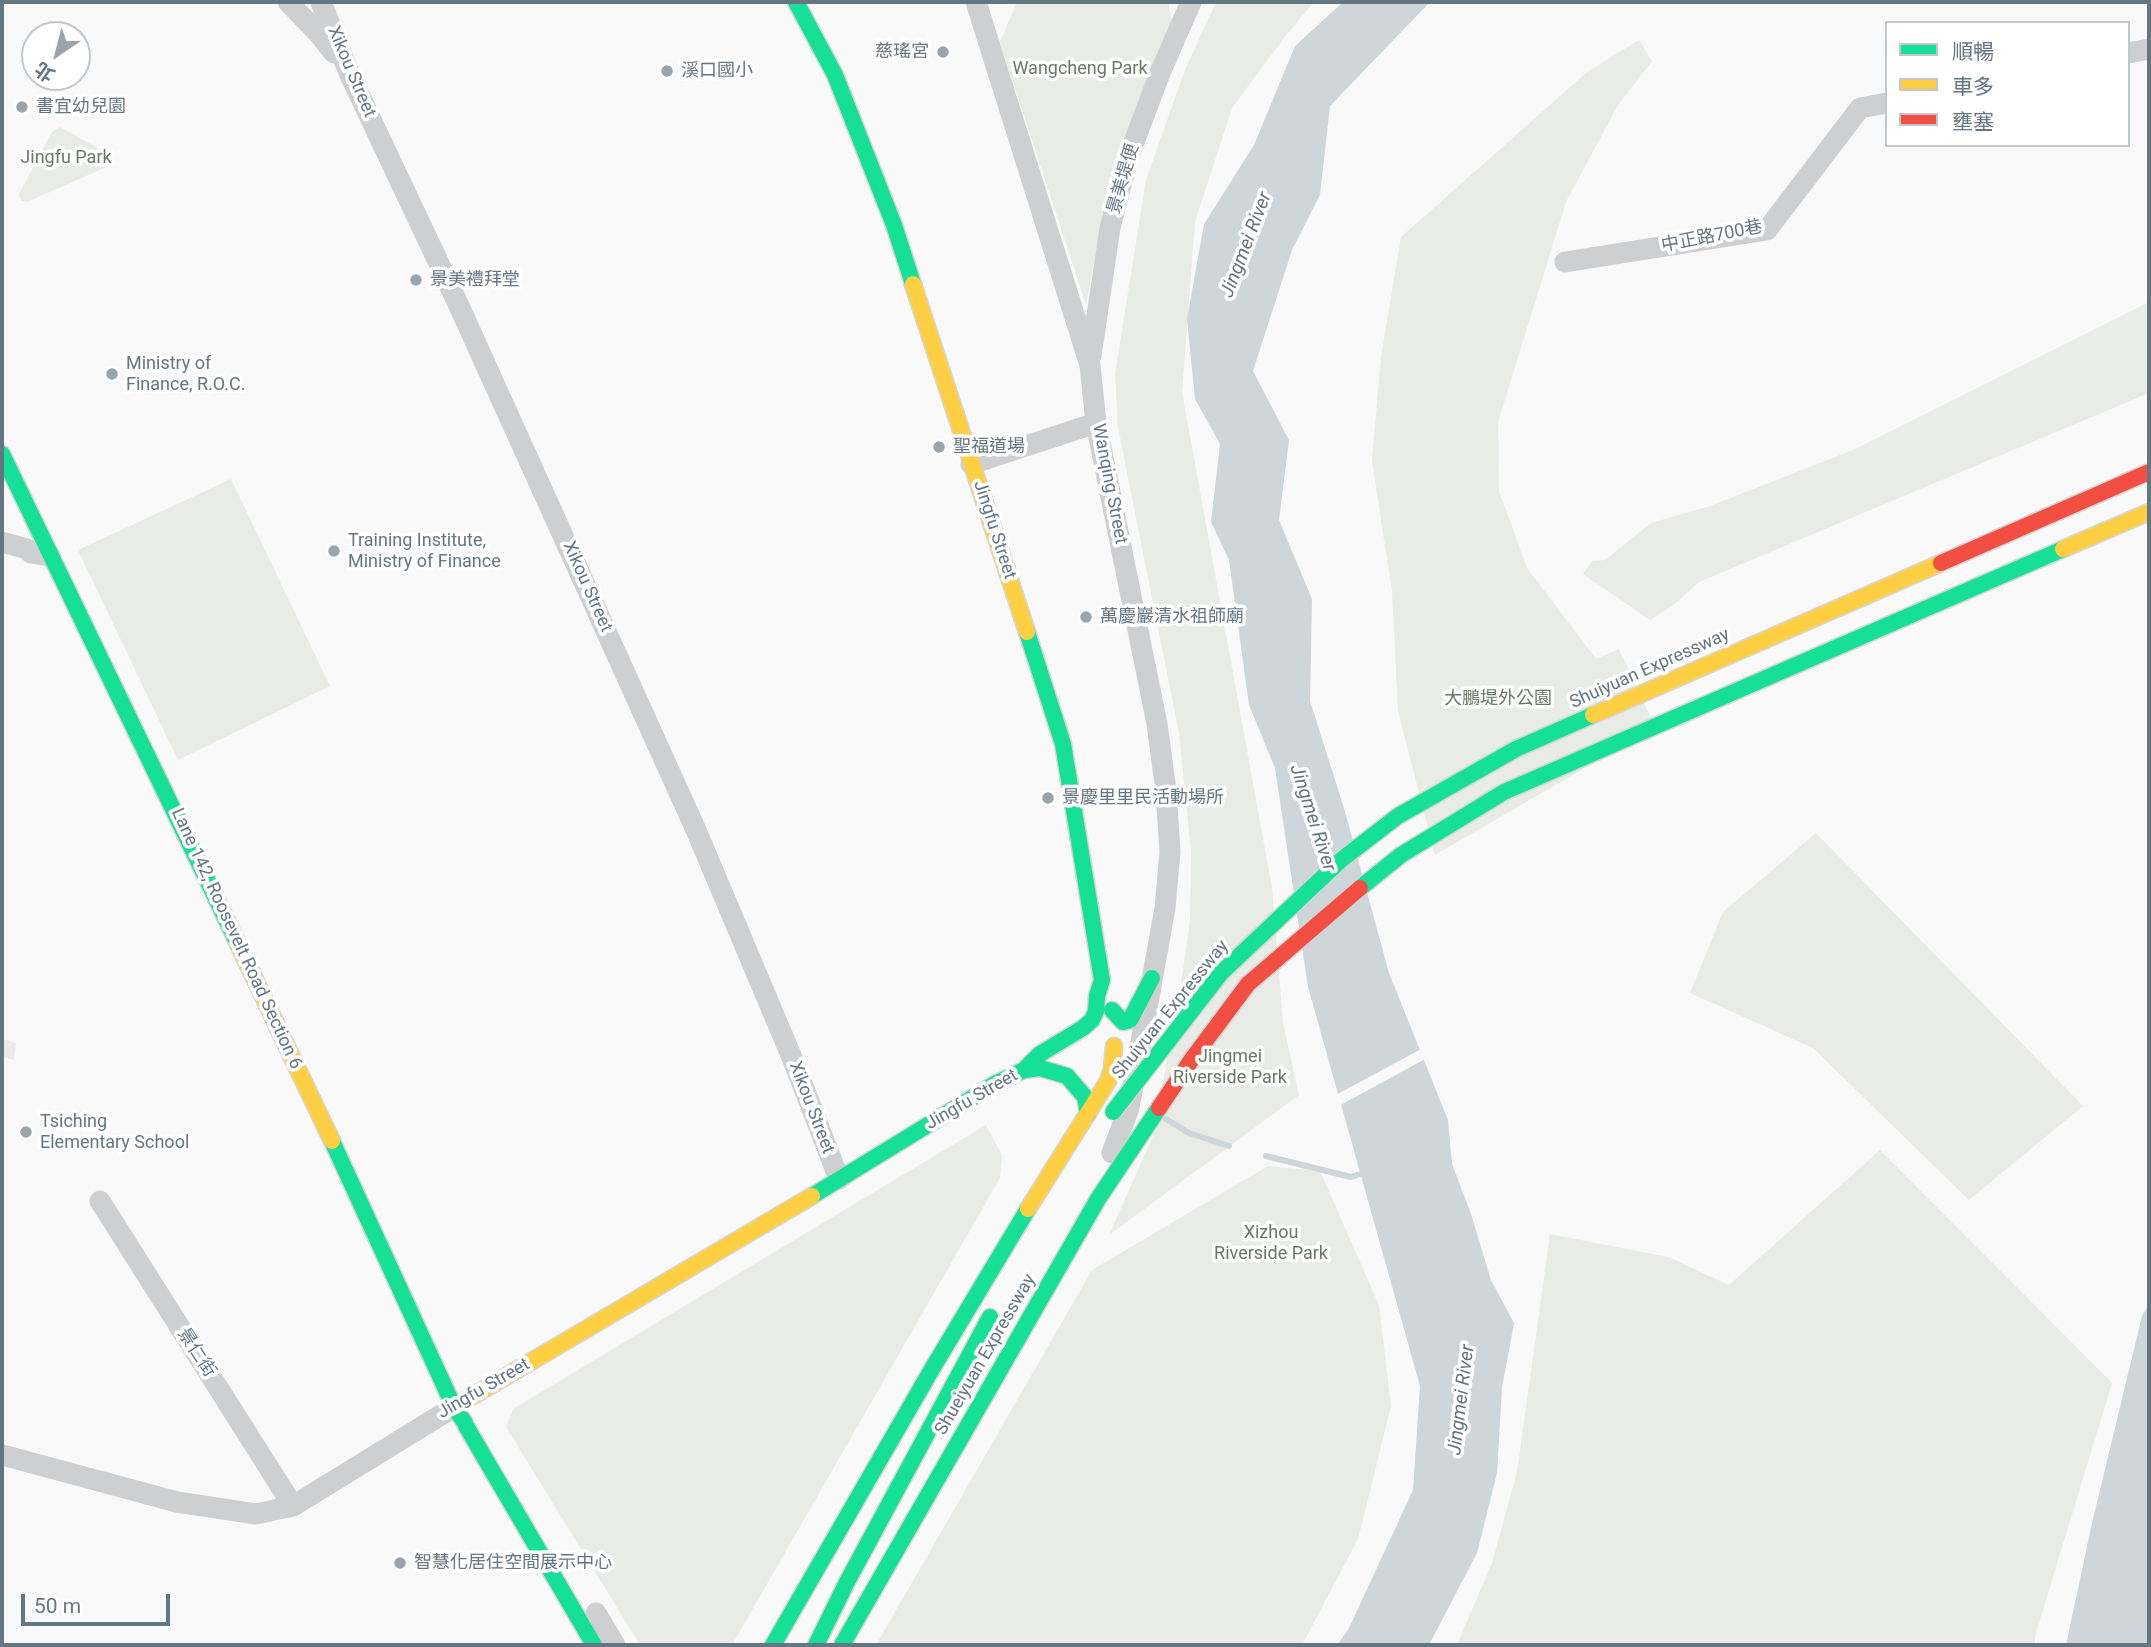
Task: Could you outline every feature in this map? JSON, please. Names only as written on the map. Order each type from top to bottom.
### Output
[{"type":"main road","name":"Jingfu Street","points":[[454,1407],[993,1085],[1024,1070],[1040,1054],[1092,1020],[1102,980],[1063,744],[906,260],[856,123],[835,75],[796,2]]},
{"type":"main road","name":"Lane 142, Roosevelt Road Section 6","points":[[2,454],[171,802],[368,1218],[454,1407],[466,1426]]},
{"type":"main road","name":"Shuiyuan Expressway","points":[[1106,1124],[1154,1057],[1221,973],[1341,859],[1398,816],[1516,749],[2149,472]]},
{"type":"main road","points":[[842,1645],[1098,1199],[1192,1059],[1248,984],[1324,917],[1401,855],[1504,792],[2149,512]]},
{"type":"main road","points":[[1102,980],[1112,1010],[1123,1022],[1130,1020],[1152,978]]},
{"type":"main road","points":[[773,1645],[932,1368],[1063,1150],[1108,1082],[1114,1046],[1112,1010]]},
{"type":"main road","points":[[1114,1046],[1125,1082],[1129,1108]]},
{"type":"main road","points":[[1024,1070],[1040,1068],[1067,1076],[1085,1097],[1088,1114]]},
{"type":"main road","name":"Shueiyuan Expressway","points":[[816,1645],[847,1582],[999,1301]]},
{"type":"main road","points":[[466,1426],[594,1645]]},
{"type":"street","points":[[288,2],[318,33],[349,75]]},
{"type":"street","name":"Xikou Street","points":[[321,2],[349,75],[460,308],[696,830],[793,1060],[839,1179]]},
{"type":"street","name":"Wanqing Street","points":[[833,1645],[1117,1144],[1129,1108],[1165,908],[1170,852],[1166,790],[1157,724],[1097,423],[1090,365],[976,2]]},
{"type":"street","name":"景美堤便","points":[[1090,365],[1110,228],[1128,158],[1160,73],[1191,2]]},
{"type":"street","points":[[2130,54],[2149,49]]},
{"type":"street","name":"中正路700巷","points":[[1565,262],[1767,230],[1860,108],[1885,103]]},
{"type":"street","points":[[971,464],[1097,423]]},
{"type":"street","points":[[2,542],[27,549],[31,553],[50,555]]},
{"type":"street","name":"景仁街","points":[[100,1200],[293,1506]]},
{"type":"street","name":"Jingfu Street","points":[[2,1455],[177,1502],[256,1514],[293,1506],[454,1407]]},
{"type":"street","name":"Lane 142, Roosevelt Road Section 6","points":[[466,1426],[473,1470],[579,1645]]},
{"type":"street","name":"Lane 142, Roosevelt Road Section 6","points":[[466,1426],[500,1453],[615,1645]]},
{"type":"green space","name":"Wangcheng Park","points":[[1017,2],[1168,2],[1172,21],[1098,240],[1086,305],[1000,42]]},
{"type":"green space","name":"Jingmei Riverside Park","points":[[1216,2],[1314,2],[1232,108],[1195,222],[1182,392],[1272,888],[1283,1023],[1299,1095],[1109,1235],[1153,1136],[1190,921],[1191,851],[1179,733],[1118,427],[1115,374],[1146,180],[1185,70]]},
{"type":"green space","name":"大鵬堤外公園","points":[[1639,40],[1652,61],[1618,105],[1566,202],[1498,422],[1499,491],[1527,568],[1596,659],[1619,649],[1655,727],[1435,855],[1398,711],[1392,591],[1372,461],[1381,357],[1401,237],[1587,72]]},
{"type":"green space","name":"Jingfu Park","points":[[60,127],[107,153],[111,156],[111,165],[27,202],[21,201],[19,194],[52,132]]},
{"type":"green space","points":[[2149,302],[2149,393],[1699,582],[1675,604],[1650,620],[1583,574],[1592,561],[1605,560],[1651,523],[1710,506],[1853,450]]},
{"type":"green space","points":[[231,479],[330,686],[178,760],[78,550]]},
{"type":"green space","points":[[1816,833],[2083,1106],[1969,1200],[1813,1048],[1690,993],[1723,912]]},
{"type":"green space","points":[[2,1039],[16,1043],[14,1060],[2,1057]]},
{"type":"green space","points":[[986,1125],[1002,1155],[1000,1178],[732,1645],[640,1645],[506,1427],[513,1409]]},
{"type":"green space","points":[[1880,1150],[2112,1383],[2035,1636],[2035,1645],[1457,1645],[1492,1563],[1517,1472],[1550,1234],[1668,1257],[1729,1285]]},
{"type":"green space","name":"Xizhou Riverside Park","points":[[1268,1166],[1320,1171],[1379,1305],[1391,1406],[1358,1539],[1302,1645],[876,1645],[1092,1270]]},
{"type":"water","name":"Jingmei River","points":[[1343,2],[1430,2],[1330,106],[1320,195],[1292,250],[1253,371],[1289,440],[1279,520],[1312,599],[1310,701],[1344,808],[1389,973],[1448,1120],[1452,1164],[1491,1280],[1514,1323],[1502,1388],[1497,1473],[1477,1553],[1429,1645],[1337,1645],[1348,1630],[1413,1490],[1420,1386],[1308,987],[1275,768],[1249,705],[1229,560],[1211,522],[1220,444],[1195,399],[1187,319],[1204,224],[1254,145],[1295,46]]},
{"type":"water","points":[[2149,1304],[2149,1645],[2066,1645],[2092,1523],[2142,1316]]},
{"type":"pier","points":[[1423,1048],[1427,1058],[1337,1107],[1334,1096]]},
{"type":"waterway","points":[[1166,1119],[1189,1133],[1229,1146]]},
{"type":"waterway","points":[[1266,1156],[1351,1177],[1366,1172]]},
{"type":"traffic: fast","points":[[796,2],[835,75],[894,225],[913,284]]},
{"type":"traffic: fast","points":[[2,454],[238,944]]},
{"type":"traffic: fast","points":[[1360,888],[1401,855],[1504,792],[2063,549]]},
{"type":"traffic: fast","points":[[812,1196],[993,1085],[1024,1070],[1040,1054],[1083,1028],[1092,1020],[1096,1011],[1102,980],[1063,744],[1027,632]]},
{"type":"traffic: fast","points":[[1113,1112],[1221,973],[1341,860],[1398,816],[1516,749],[1593,715]]},
{"type":"traffic: fast","points":[[1112,1010],[1123,1022],[1130,1020],[1152,978]]},
{"type":"traffic: fast","points":[[1024,1070],[1040,1068],[1067,1076],[1085,1097],[1088,1114]]},
{"type":"traffic: fast","points":[[842,1645],[1098,1199],[1159,1108]]},
{"type":"traffic: fast","points":[[332,1141],[454,1407],[465,1423]]},
{"type":"traffic: fast","points":[[773,1645],[1028,1209]]},
{"type":"traffic: fast","points":[[816,1645],[847,1582],[990,1317]]},
{"type":"traffic: fast","points":[[466,1426],[594,1645]]},
{"type":"traffic: slow","points":[[913,284],[1027,632]]},
{"type":"traffic: slow","points":[[2063,549],[2149,512]]},
{"type":"traffic: slow","points":[[1593,715],[1941,563]]},
{"type":"traffic: slow","points":[[238,944],[332,1141]]},
{"type":"traffic: slow","points":[[1028,1209],[1108,1081],[1114,1046]]},
{"type":"traffic: slow","points":[[454,1407],[812,1196]]},
{"type":"traffic: jam","points":[[1941,563],[2149,472]]},
{"type":"traffic: jam","points":[[1159,1108],[1248,984],[1360,888]]},
{"type":"place","name":"慈瑤宮","points":[[943,52]]},
{"type":"place","name":"溪口國小","points":[[667,71]]},
{"type":"place","name":"書宜幼兒園","points":[[22,107]]},
{"type":"place","name":"景美禮拜堂","points":[[416,280]]},
{"type":"place","name":"Ministry of Finance, R.O.C.","points":[[112,374]]},
{"type":"place","name":"聖福道場","points":[[939,447]]},
{"type":"place","name":"Training Institute, Ministry of Finance","points":[[334,551]]},
{"type":"place","name":"萬慶巖清水祖師廟","points":[[1086,617]]},
{"type":"place","name":"景慶里里民活動場所","points":[[1048,798]]},
{"type":"place","name":"Tsiching Elementary School","points":[[26,1132]]},
{"type":"place","name":"智慧化居住空間展示中心","points":[[400,1563]]}]
